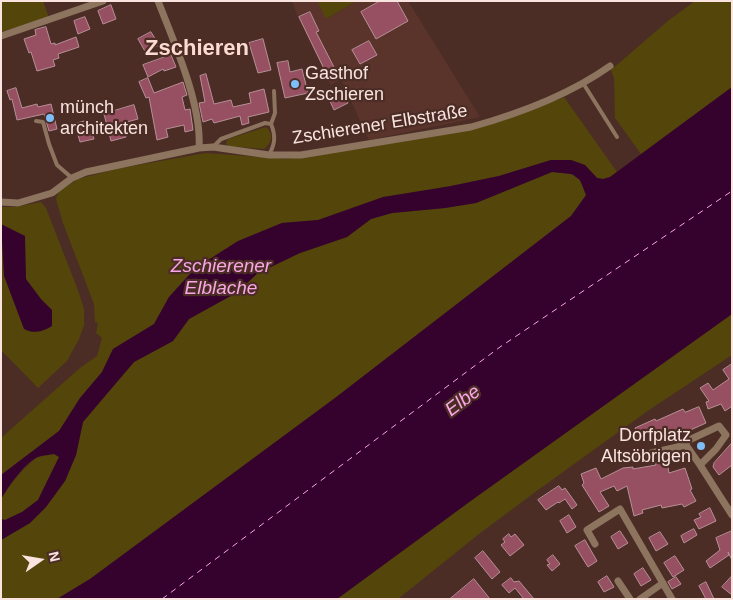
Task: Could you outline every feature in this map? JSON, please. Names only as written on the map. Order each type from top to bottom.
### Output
[{"type":"street","points":[[1,36],[103,1]]},
{"type":"street","points":[[158,1],[179,52],[200,136],[199,148]]},
{"type":"street","name":"Zschierener Elbstraße","points":[[1,202],[18,203],[52,193],[72,178],[86,172],[199,148],[213,147],[268,154],[301,154],[470,127],[493,121],[530,107],[583,83],[610,66]]},
{"type":"street","points":[[618,458],[634,457],[686,445],[687,441],[720,426],[726,435],[716,449],[700,464]]},
{"type":"street","points":[[686,445],[732,515]]},
{"type":"street","points":[[595,544],[587,530],[620,509],[672,599]]},
{"type":"street","points":[[618,581],[630,599]]},
{"type":"street","points":[[640,599],[663,583]]},
{"type":"lane","points":[[583,83],[617,137]]},
{"type":"lane","points":[[268,154],[275,144],[271,124],[275,113],[274,91]]},
{"type":"lane","points":[[36,120],[43,122],[57,165],[72,178]]},
{"type":"lane","points":[[213,147],[222,139],[265,123],[271,124]]},
{"type":"shaded area","points":[[1,1],[43,1],[49,18],[1,32]]},
{"type":"shaded area","points":[[292,1],[317,1],[327,19],[357,1],[408,1],[480,117],[369,140],[341,79],[331,85]]},
{"type":"shaded area","points":[[317,1],[357,1],[326,19]]},
{"type":"shaded area","points":[[695,1],[732,1],[732,87],[641,154],[615,118],[614,78],[611,70],[669,20]]},
{"type":"shaded area","points":[[564,97],[617,172],[610,177],[597,178],[585,165],[571,160],[551,160],[499,176],[451,186],[318,220],[282,223],[239,241],[205,262],[189,275],[169,297],[154,324],[113,349],[102,372],[80,398],[59,431],[1,475],[1,438],[80,368],[97,356],[102,338],[96,333],[98,323],[95,322],[94,304],[63,223],[56,199],[59,191],[78,179],[116,169],[206,153],[287,159],[471,130],[518,115]]},
{"type":"shaded area","points":[[266,127],[271,138],[269,144],[264,149],[228,146],[226,143],[228,139]]},
{"type":"shaded area","points":[[552,172],[574,176],[581,182],[584,188],[587,195],[571,216],[335,398],[90,579],[57,599],[1,599],[1,540],[30,523],[46,507],[65,481],[76,455],[83,422],[102,399],[134,362],[173,341],[189,319],[236,293],[258,273],[300,253],[347,237],[371,219],[392,213],[476,203]]},
{"type":"shaded area","points":[[41,202],[46,208],[79,293],[84,309],[84,325],[67,361],[38,388],[1,350],[1,207],[15,207]]},
{"type":"shaded area","points":[[732,314],[732,355],[649,410],[538,490],[479,534],[398,599],[337,599],[472,500]]},
{"type":"shaded area","points":[[54,454],[59,457],[38,500],[22,512],[5,520],[1,519],[1,499],[11,484],[37,457]]},
{"type":"water","points":[[732,87],[732,314],[337,599],[57,599],[90,579],[335,398],[571,216],[586,195],[580,180],[572,174],[552,172],[476,203],[392,213],[371,219],[347,237],[300,253],[258,273],[236,293],[189,319],[173,341],[134,362],[83,422],[76,455],[65,481],[46,507],[30,523],[1,540],[1,519],[5,520],[22,512],[38,500],[59,457],[54,454],[40,456],[27,464],[1,499],[1,475],[59,431],[80,398],[102,372],[113,349],[154,324],[169,297],[189,275],[205,262],[238,241],[282,223],[318,220],[383,197],[499,176],[551,160],[571,160],[585,165],[597,178],[610,177]]},
{"type":"water","points":[[1,224],[25,236],[26,279],[52,310],[52,326],[45,330],[35,332],[24,329],[4,276]]},
{"type":"building","points":[[380,1],[397,1],[408,21],[376,39],[361,12]]},
{"type":"building","points":[[111,5],[116,19],[103,24],[98,11]]},
{"type":"building","points":[[310,12],[319,31],[316,32],[338,75],[329,79],[299,17]]},
{"type":"building","points":[[85,17],[90,29],[78,34],[74,21]]},
{"type":"building","points":[[46,27],[51,44],[55,43],[55,45],[76,37],[79,47],[58,54],[59,58],[53,60],[55,66],[37,71],[31,52],[29,53],[24,39],[36,35],[35,30]]},
{"type":"building","points":[[151,32],[159,45],[146,53],[138,39]]},
{"type":"building","points":[[263,39],[271,70],[258,73],[249,43]]},
{"type":"building","points":[[369,41],[377,55],[360,64],[352,50]]},
{"type":"building","points":[[171,55],[176,67],[164,71],[163,69],[148,77],[143,65]]},
{"type":"building","points":[[288,61],[290,72],[302,69],[308,93],[285,98],[277,63]]},
{"type":"building","points":[[206,74],[214,104],[231,100],[233,107],[251,103],[249,93],[264,89],[269,112],[248,117],[249,123],[242,125],[240,116],[214,123],[212,119],[203,122],[199,103],[205,102],[200,76]]},
{"type":"building","points":[[148,78],[154,93],[183,82],[187,95],[182,97],[185,110],[190,109],[193,130],[185,132],[184,125],[166,129],[168,137],[157,140],[149,97],[146,98],[139,82]]},
{"type":"building","points":[[16,88],[22,108],[37,104],[38,107],[51,104],[57,129],[49,131],[44,114],[17,120],[12,99],[10,100],[7,91]]},
{"type":"building","points":[[341,91],[348,103],[334,110],[328,97]]},
{"type":"building","points":[[134,105],[138,119],[123,123],[126,137],[111,141],[104,114]]},
{"type":"building","points":[[89,120],[94,139],[80,142],[75,124]]},
{"type":"building","points":[[732,364],[732,406],[725,411],[721,404],[708,409],[706,402],[709,401],[700,388],[708,383],[713,390],[729,379],[723,370]]},
{"type":"building","points":[[699,407],[706,423],[666,441],[658,443],[650,430],[639,435],[635,428],[683,409],[685,412]]},
{"type":"building","points":[[732,443],[732,465],[719,475],[713,467],[714,463]]},
{"type":"building","points":[[667,461],[669,473],[685,468],[692,489],[690,490],[696,501],[684,507],[682,504],[662,508],[661,505],[642,510],[643,513],[634,516],[627,486],[617,491],[614,486],[600,492],[609,506],[599,512],[582,485],[584,483],[581,474],[596,468],[601,479],[623,468],[633,467],[633,469]]},
{"type":"building","points":[[559,486],[562,490],[565,488],[577,505],[572,509],[565,499],[546,510],[538,500]]},
{"type":"building","points":[[710,508],[716,521],[699,529],[694,520],[701,517],[699,514]]},
{"type":"building","points":[[569,515],[576,527],[567,533],[560,521]]},
{"type":"building","points":[[694,529],[697,535],[684,543],[681,536]]},
{"type":"building","points":[[620,531],[628,543],[618,549],[611,537]]},
{"type":"building","points":[[732,531],[732,560],[728,552],[729,555],[710,568],[706,561],[720,550],[716,538]]},
{"type":"building","points":[[660,532],[668,544],[656,551],[649,538]]},
{"type":"building","points":[[509,534],[511,537],[515,534],[524,545],[510,556],[501,545],[505,542],[503,539]]},
{"type":"building","points":[[585,540],[597,561],[588,567],[575,546]]},
{"type":"building","points":[[483,551],[500,572],[492,579],[475,558]]},
{"type":"building","points":[[553,555],[560,564],[552,571],[547,565],[550,564],[547,560]]},
{"type":"building","points":[[675,556],[684,570],[673,577],[664,563]]},
{"type":"building","points":[[643,568],[651,580],[641,586],[634,574]]},
{"type":"building","points":[[607,576],[614,587],[604,592],[598,582]]},
{"type":"building","points":[[732,576],[732,595],[722,587]]},
{"type":"building","points":[[676,577],[681,584],[672,589],[668,582]]},
{"type":"building","points":[[511,578],[514,582],[519,581],[534,599],[524,599],[515,588],[509,593],[502,585]]},
{"type":"building","points":[[474,579],[490,599],[450,599]]},
{"type":"building","points":[[706,582],[714,599],[706,599],[699,586]]},
{"type":"ferry route","points":[[162,599],[500,347],[732,191]]},
{"type":"place","name":"Gasthof Zschieren","points":[[295,84]]},
{"type":"place","name":"münch architekten","points":[[50,118]]},
{"type":"place","name":"Dorfplatz Altsöbrigen","points":[[701,446]]},
{"type":"district","name":"Zschieren","points":[[197,49]]},
{"type":"water label","name":"Zschierener Elblache","points":[[221,278]]},
{"type":"water label","name":"Elbe","points":[[463,401]]}]
